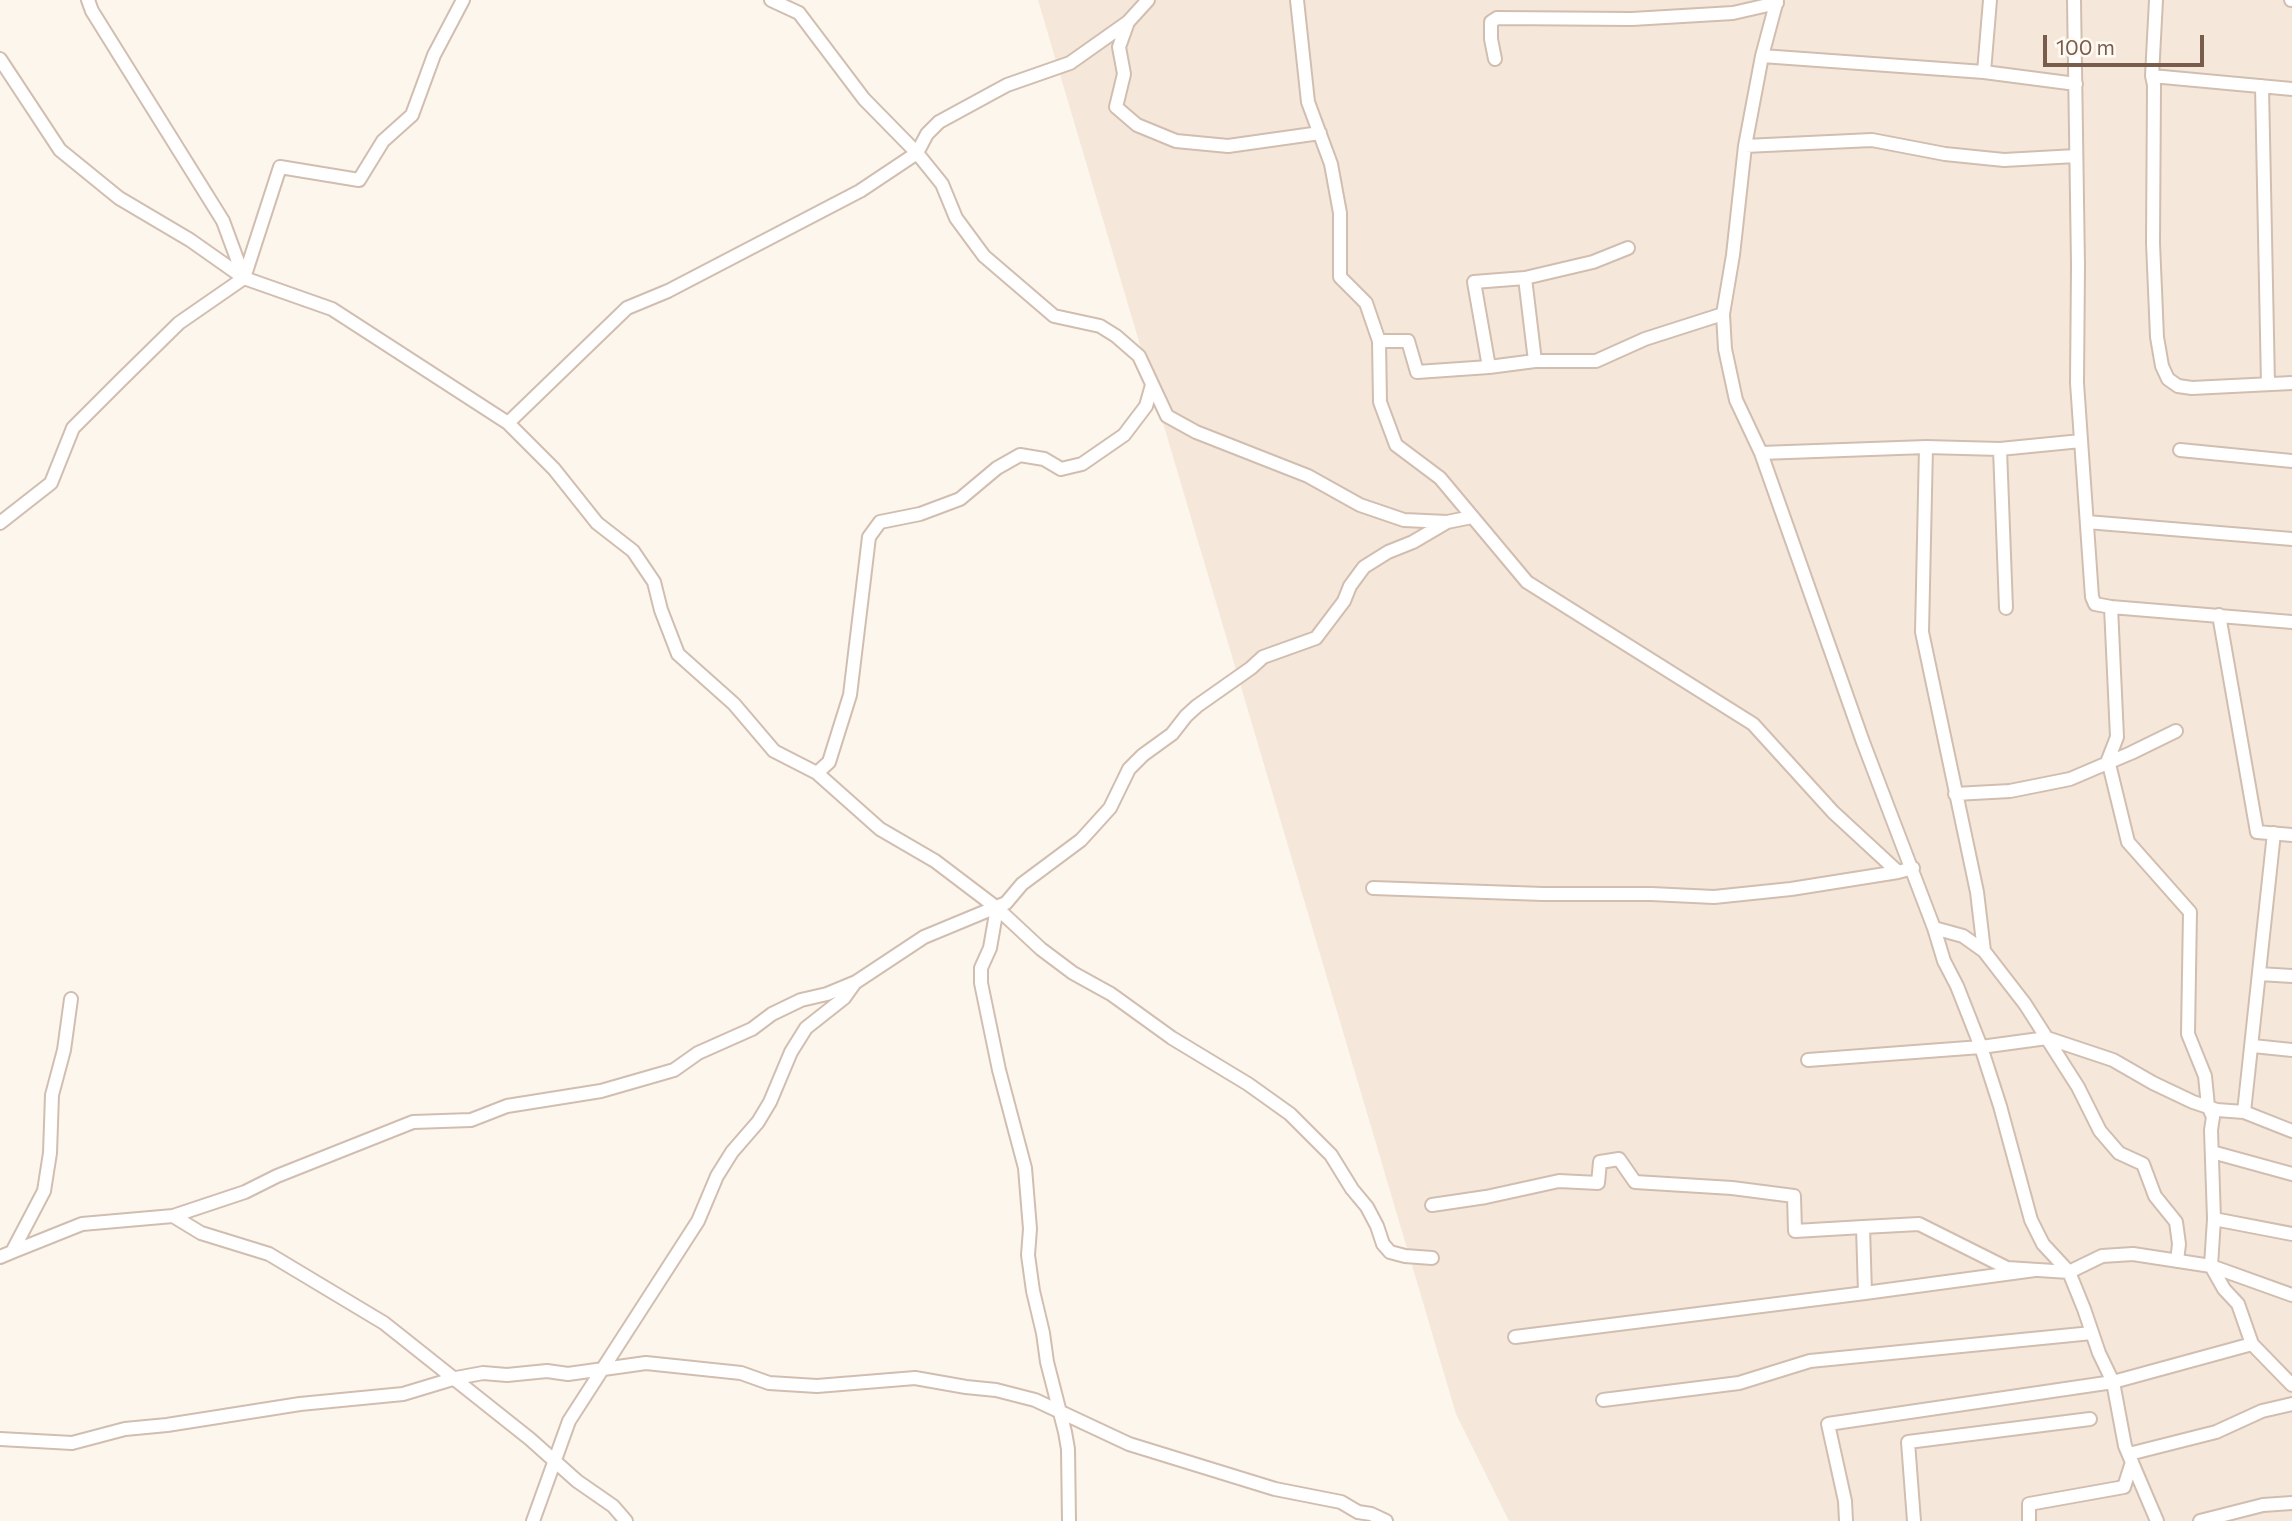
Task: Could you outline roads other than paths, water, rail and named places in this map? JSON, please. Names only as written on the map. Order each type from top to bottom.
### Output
[{"type":"street","points":[[88,0],[92,12],[223,221],[244,278]]},
{"type":"street","points":[[0,523],[51,483],[73,428],[179,323],[244,278],[280,167],[359,180],[383,141],[412,116],[434,55],[463,0]]},
{"type":"street","points":[[771,0],[799,13],[864,99],[917,153],[942,184],[956,218],[984,256],[1054,316],[1100,326],[1139,356],[1167,416],[1196,432],[1308,476],[1360,505],[1404,520],[1447,522],[1472,517]]},
{"type":"street","points":[[508,423],[627,309],[668,291],[860,191],[917,153],[927,134],[939,122],[1007,85],[1070,63],[1128,22],[1148,0]]},
{"type":"street","points":[[1297,0],[1308,102],[1331,164],[1340,213],[1340,277],[1366,303],[1379,341],[1380,402],[1396,445],[1440,478],[1527,582],[1754,724],[1833,812],[1898,872]]},
{"type":"street","points":[[1984,72],[1990,0]]},
{"type":"street","points":[[2074,0],[2077,383],[2092,597],[2095,604],[2111,607],[2292,622]]},
{"type":"street","points":[[2156,0],[2152,76],[2153,243],[2157,337],[2162,366],[2168,379],[2178,386],[2192,388],[2292,383]]},
{"type":"street","points":[[1777,1],[1762,56],[1745,146],[1733,255],[1723,314],[1725,349],[1736,400],[1761,453],[1863,742],[1913,868],[1944,961],[1981,1047],[2031,1220],[2043,1244],[2069,1272],[2099,1353],[2113,1382],[2130,1458],[2157,1521]]},
{"type":"street","points":[[1495,59],[1491,22],[1497,18],[1645,18],[1733,13],[1777,1]]},
{"type":"street","points":[[1128,22],[1119,47],[1125,74],[1116,107],[1137,125],[1175,141],[1228,146],[1320,133]]},
{"type":"street","points":[[1762,56],[1984,72],[2076,84]]},
{"type":"street","points":[[0,59],[60,150],[119,198],[190,240],[244,278],[332,309],[508,423],[554,469],[597,523],[633,551],[654,582],[661,610],[678,654],[734,704],[775,751],[817,773],[880,829],[934,861],[997,908],[1041,949],[1073,973],[1111,994],[1172,1038],[1248,1084],[1290,1114],[1331,1155],[1367,1207],[1383,1244],[1390,1252],[1432,1258]]},
{"type":"street","points":[[2152,76],[2292,89]]},
{"type":"street","points":[[2262,86],[2268,384]]},
{"type":"street","points":[[1745,146],[1872,140],[1945,154],[2004,160],[2076,156]]},
{"type":"street","points":[[1489,368],[1474,282],[1525,278],[1593,262],[1628,248]]},
{"type":"street","points":[[1525,278],[1535,361]]},
{"type":"street","points":[[1379,341],[1408,341],[1417,372],[1489,368],[1535,361],[1596,361],[1645,339],[1723,314]]},
{"type":"street","points":[[817,773],[829,762],[850,695],[869,537],[880,522],[920,514],[960,499],[998,468],[1020,455],[1044,459],[1061,469],[1082,464],[1124,435],[1146,406],[1152,385]]},
{"type":"street","points":[[1761,453],[1926,447],[2000,449],[2081,441]]},
{"type":"street","points":[[1926,447],[1922,632],[1978,892],[1984,951]]},
{"type":"street","points":[[2000,449],[2006,608]]},
{"type":"street","points":[[2180,450],[2292,461]]},
{"type":"street","points":[[6,1254],[82,1224],[173,1216],[245,1192],[276,1176],[413,1122],[471,1120],[507,1106],[601,1091],[674,1070],[698,1053],[752,1029],[772,1014],[801,1000],[827,995],[856,982],[924,937],[1006,903],[1022,884],[1081,840],[1110,808],[1129,769],[1172,734],[1197,705],[1263,657],[1316,638],[1344,601],[1350,586],[1364,568],[1388,552],[1413,542],[1447,522]]},
{"type":"street","points":[[2087,522],[2292,540]]},
{"type":"street","points":[[2111,607],[2117,737],[2109,763],[2128,842],[2190,912],[2188,1034],[2205,1076],[2208,1107],[2213,1117],[2214,1219],[2211,1266],[2224,1289],[2238,1304],[2252,1344],[2292,1385]]},
{"type":"street","points":[[2219,615],[2257,832],[2292,835]]},
{"type":"street","points":[[1955,794],[2010,792],[2070,779],[2176,731]]},
{"type":"street","points":[[2244,1112],[2274,833]]},
{"type":"street","points":[[1373,888],[1714,897],[1791,889],[1913,868]]},
{"type":"street","points":[[997,908],[990,947],[981,968],[981,983],[999,1070],[1025,1168],[1030,1229],[1028,1255],[1033,1291],[1068,1449],[1069,1521]]},
{"type":"street","points":[[1934,928],[1963,936],[1984,951],[2047,1038],[2078,1087],[2100,1131],[2119,1153],[2143,1164],[2155,1196],[2176,1222],[2179,1244],[2177,1261]]},
{"type":"street","points":[[2259,974],[2292,976]]},
{"type":"street","points":[[533,1521],[569,1420],[698,1221],[717,1176],[732,1152],[771,1102],[779,1078],[806,1028],[844,998],[856,982]]},
{"type":"street","points":[[6,1254],[44,1191],[50,1153],[52,1094],[64,1050],[71,999]]},
{"type":"street","points":[[1808,1060],[1981,1047],[2047,1038],[2113,1060],[2193,1102],[2217,1110],[2244,1112],[2292,1131]]},
{"type":"street","points":[[2253,1046],[2292,1050]]},
{"type":"street","points":[[2212,1152],[2292,1174]]},
{"type":"street","points":[[1432,1205],[1486,1197],[1559,1181],[1598,1182],[1600,1162],[1619,1159],[1635,1182],[1732,1188],[1794,1196],[1795,1231],[1919,1224],[2007,1268],[2069,1272],[2102,1256],[2133,1254],[2211,1266],[2292,1295]]},
{"type":"street","points":[[173,1216],[201,1233],[269,1254],[384,1323],[456,1378],[577,1481],[613,1506],[626,1521]]},
{"type":"street","points":[[2214,1219],[2292,1234]]},
{"type":"street","points":[[1863,1227],[1865,1293]]},
{"type":"street","points":[[1516,1337],[2035,1270]]},
{"type":"street","points":[[1603,1400],[1740,1382],[1810,1361],[2092,1333]]},
{"type":"street","points":[[1846,1521],[1845,1501],[1828,1424],[2113,1382],[2252,1344]]},
{"type":"street","points":[[0,1439],[72,1443],[125,1429],[300,1404],[402,1394],[483,1373],[507,1375],[547,1371],[568,1374],[646,1363],[741,1373],[769,1382],[817,1386],[915,1378],[996,1390],[1035,1401],[1129,1444],[1275,1489],[1342,1502],[1358,1512],[1386,1521]]},
{"type":"street","points":[[2130,1458],[2217,1432],[2262,1411],[2292,1405]]},
{"type":"street","points":[[1914,1521],[1908,1442],[2090,1419]]},
{"type":"street","points":[[2029,1521],[2029,1504],[2124,1487],[2130,1458]]},
{"type":"street","points":[[2200,1521],[2263,1505],[2292,1503]]}]
